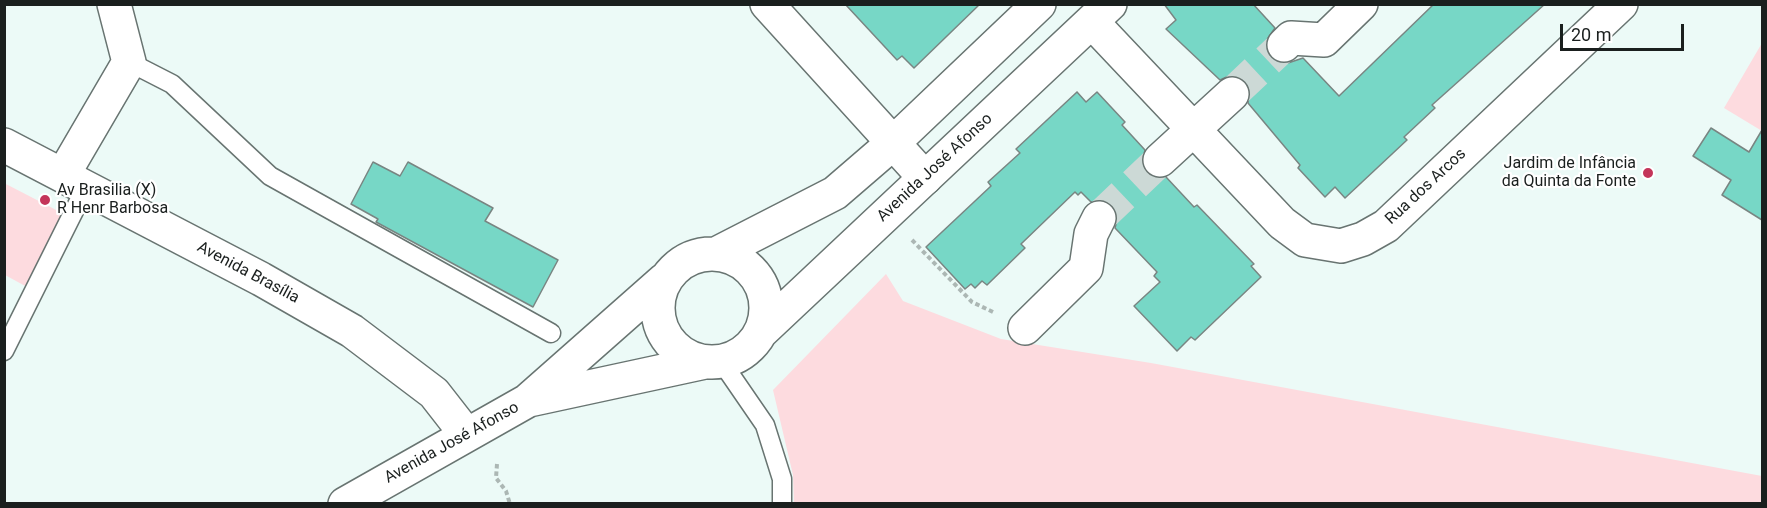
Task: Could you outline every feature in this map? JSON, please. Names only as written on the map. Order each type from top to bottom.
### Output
[{"type":"street","points":[[74,181],[129,62],[114,4]]},
{"type":"street","points":[[767,4],[925,178]]},
{"type":"street","points":[[718,253],[735,258],[750,268],[760,282],[765,298],[766,316],[760,333],[750,346],[737,356],[713,362],[687,357],[673,346],[663,332],[657,315],[658,297],[664,280],[676,266],[688,258],[718,253],[836,193],[893,143],[1039,4]]},
{"type":"street","points":[[1284,45],[1291,38],[1324,40],[1361,4]]},
{"type":"street","name":"Rua dos Arcos","points":[[1101,13],[1194,131],[1282,223],[1305,240],[1341,246],[1363,239],[1386,226],[1621,4]]},
{"type":"street","name":"Avenida José Afonso","points":[[760,333],[1101,13]]},
{"type":"street","points":[[1160,160],[1232,94]]},
{"type":"street","name":"Avenida Brasília","points":[[4,145],[352,331],[434,393],[466,434]]},
{"type":"street","points":[[1025,328],[1086,268],[1091,234],[1099,218]]},
{"type":"street","name":"Avenida José Afonso","points":[[345,504],[527,401],[664,280]]},
{"type":"street","name":"Avenida José Afonso","points":[[527,401],[713,362]]},
{"type":"lane","points":[[129,62],[172,84],[270,176],[551,333]]},
{"type":"lane","points":[[4,351],[74,181]]},
{"type":"lane","points":[[713,362],[765,425],[782,479],[782,504]]},
{"type":"path","points":[[886,214],[972,302],[1025,328]]},
{"type":"shaded area","points":[[1762,43],[1762,131],[1724,108]]},
{"type":"shaded area","points":[[4,183],[62,213],[27,287],[5,275]]},
{"type":"shaded area","points":[[886,274],[903,301],[1001,339],[1151,363],[1762,476],[1762,503],[794,503],[793,475],[773,390]]},
{"type":"building","points":[[845,4],[980,4],[914,68],[902,56],[897,60]]},
{"type":"building","points":[[1164,4],[1253,4],[1275,28],[1266,41],[1266,49],[1270,58],[1279,63],[1288,63],[1303,58],[1339,96],[1434,4],[1545,4],[1432,105],[1435,108],[1404,137],[1407,140],[1345,198],[1335,187],[1325,197],[1298,168],[1300,165],[1248,103],[1250,91],[1245,81],[1237,76],[1229,76],[1220,80],[1166,29],[1176,20]]},
{"type":"building","points":[[1077,92],[1086,102],[1097,92],[1125,122],[1122,125],[1145,150],[1142,163],[1146,172],[1155,178],[1166,177],[1194,207],[1197,205],[1254,264],[1251,266],[1261,277],[1195,340],[1191,337],[1177,351],[1134,306],[1160,282],[1154,276],[1157,272],[1115,228],[1118,216],[1114,207],[1107,201],[1091,202],[1081,192],[1078,195],[1075,192],[1021,244],[1025,248],[987,285],[982,281],[975,288],[971,284],[965,289],[926,247],[991,186],[988,182],[1020,153],[1016,149]]},
{"type":"building","points":[[1711,128],[1749,152],[1762,130],[1762,220],[1722,195],[1731,180],[1693,156]]},
{"type":"building","points":[[373,162],[400,176],[408,162],[493,208],[485,221],[558,260],[533,307],[376,222],[378,219],[351,204]]},
{"type":"tunnel","points":[[1232,94],[1284,45]]},
{"type":"tunnel","points":[[1099,218],[1160,160]]},
{"type":"place","name":"Jardim de Infância da Quinta da Fonte","points":[[1648,173]]},
{"type":"place","name":"Av Brasilia (X) R Henr Barbosa","points":[[45,200]]}]
